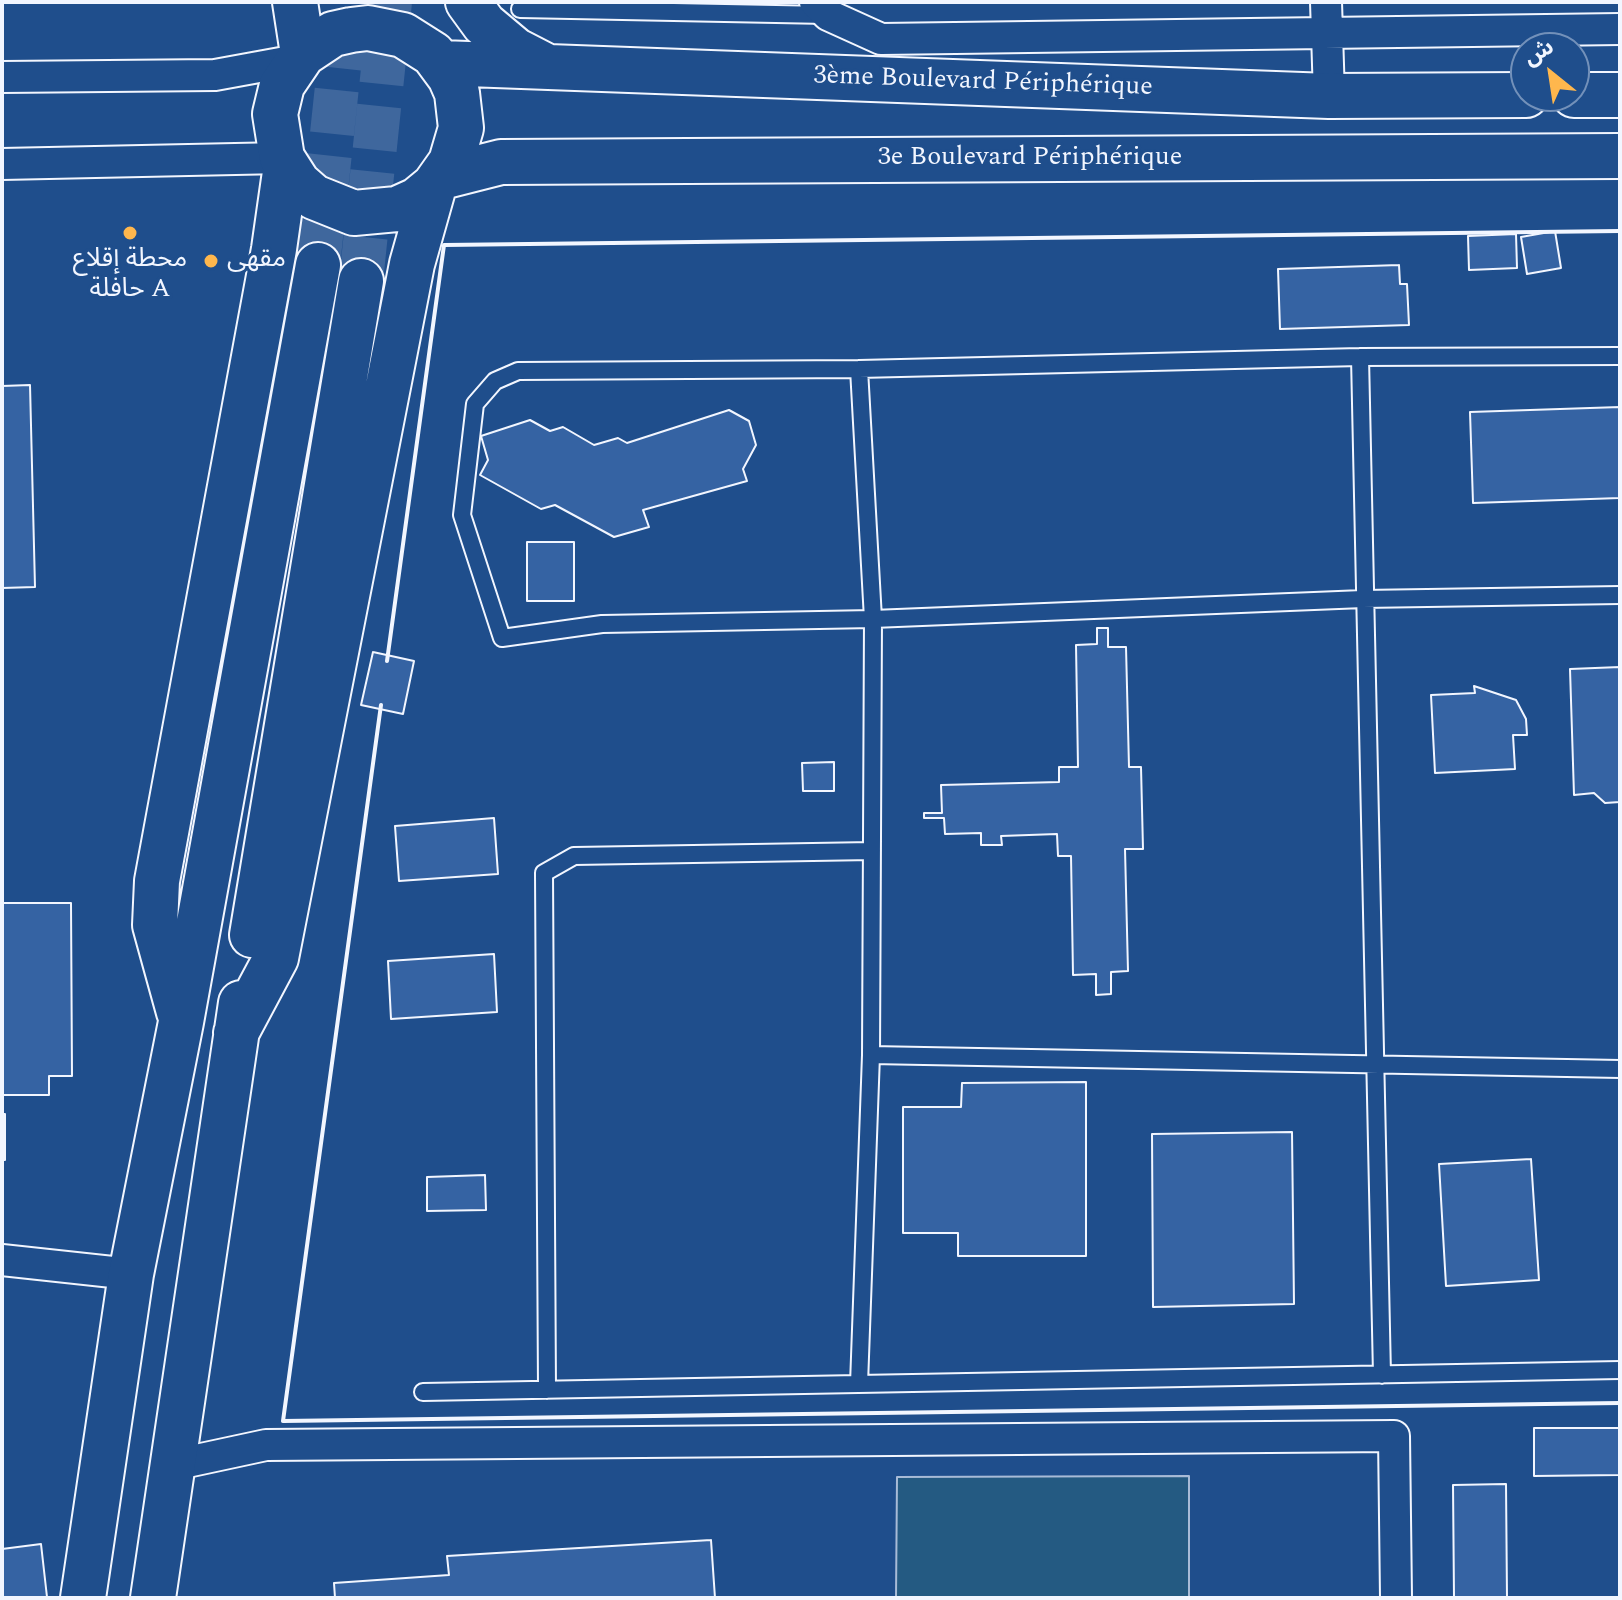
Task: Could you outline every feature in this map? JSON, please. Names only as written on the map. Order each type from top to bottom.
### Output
[{"type":"highway","points":[[295,2],[300,57]]},
{"type":"highway","points":[[437,58],[439,2]]},
{"type":"highway","points":[[468,2],[484,24],[515,50],[550,68]]},
{"type":"highway","points":[[181,1022],[155,925],[157,881],[274,249],[284,162],[275,114],[282,85],[300,57],[333,34],[368,28],[403,35],[437,58],[457,93],[461,128],[454,154],[438,182],[412,264],[276,958],[236,1033]]},
{"type":"highway","name":"3ème Boulevard Périphérique","points":[[437,58],[550,68],[1329,96],[1510,95]]},
{"type":"highway","points":[[1590,95],[1620,95]]},
{"type":"highway","name":"3e Boulevard Périphérique","points":[[438,182],[501,162],[1620,156]]},
{"type":"highway","points":[[284,162],[314,197],[354,213],[397,209],[417,200],[438,182]]},
{"type":"highway","points":[[412,264],[423,238],[456,194],[501,162]]},
{"type":"highway","points":[[83,1598],[131,1274],[181,1022],[318,265]]},
{"type":"highway","points":[[153,1598],[236,1033],[361,281]]},
{"type":"street","points":[[1326,2],[1329,96]]},
{"type":"street","points":[[822,8],[881,39],[1620,29]]},
{"type":"street","points":[[2,77],[215,75],[300,57]]},
{"type":"street","points":[[2,164],[284,162]]},
{"type":"street","points":[[2,1260],[131,1274]]},
{"type":"street","points":[[173,1465],[266,1445],[1394,1436],[1396,1598]]},
{"type":"lane","points":[[520,9],[822,8]]},
{"type":"lane","points":[[1620,356],[1360,357],[859,369],[518,371],[495,381],[475,404],[462,515],[502,638],[602,624],[873,619],[1363,599],[1620,595]]},
{"type":"lane","points":[[1360,357],[1382,1375]]},
{"type":"lane","points":[[859,369],[873,619],[871,1055],[859,1384]]},
{"type":"lane","points":[[547,1390],[544,873],[574,856],[872,851]]},
{"type":"lane","points":[[871,1055],[1376,1067],[1620,1069]]},
{"type":"lane","points":[[423,1392],[1620,1370]]},
{"type":"shaded area","points":[[1189,1476],[1189,1598],[896,1598],[897,1477]]},
{"type":"building","points":[[1555,231],[1561,268],[1527,274],[1521,237]]},
{"type":"building","points":[[1516,234],[1517,268],[1469,270],[1468,236]]},
{"type":"building","points":[[1399,265],[1400,284],[1407,284],[1409,325],[1280,329],[1278,269]]},
{"type":"building","points":[[30,385],[35,587],[2,588],[2,386]]},
{"type":"building","points":[[1620,407],[1620,498],[1473,503],[1470,412]]},
{"type":"building","points":[[729,410],[749,421],[756,445],[743,469],[747,481],[643,510],[649,527],[614,537],[555,505],[541,509],[480,475],[488,460],[481,436],[530,420],[550,431],[563,427],[594,445],[618,438],[627,443]]},
{"type":"building","points":[[527,542],[574,542],[574,601],[527,601]]},
{"type":"building","points":[[1097,628],[1108,628],[1108,647],[1126,647],[1129,767],[1141,767],[1143,849],[1125,849],[1128,971],[1111,972],[1111,994],[1096,995],[1096,974],[1073,975],[1071,856],[1058,856],[1057,834],[1001,836],[1002,845],[981,845],[981,833],[945,834],[944,818],[924,818],[924,813],[942,813],[941,785],[1059,782],[1059,767],[1078,767],[1076,645],[1097,644]]},
{"type":"building","points":[[373,652],[414,661],[403,714],[361,705]]},
{"type":"building","points":[[1620,667],[1620,802],[1605,803],[1594,793],[1574,795],[1570,669]]},
{"type":"building","points":[[1474,686],[1516,700],[1526,719],[1527,735],[1513,735],[1515,769],[1435,773],[1431,695],[1475,693]]},
{"type":"building","points":[[834,762],[834,791],[803,791],[802,763]]},
{"type":"building","points":[[494,818],[498,874],[399,881],[395,826]]},
{"type":"building","points":[[2,903],[71,903],[72,1076],[49,1076],[49,1095],[2,1095]]},
{"type":"building","points":[[494,954],[497,1012],[391,1019],[388,961]]},
{"type":"building","points":[[1086,1082],[1086,1256],[958,1256],[958,1233],[903,1233],[903,1107],[961,1107],[962,1083]]},
{"type":"building","points":[[2,1114],[5,1114],[5,1160],[2,1160]]},
{"type":"building","points":[[1292,1132],[1294,1304],[1153,1307],[1152,1134]]},
{"type":"building","points":[[1531,1159],[1539,1280],[1446,1286],[1439,1164]]},
{"type":"building","points":[[485,1175],[486,1210],[427,1211],[427,1177]]},
{"type":"building","points":[[1534,1428],[1620,1428],[1620,1475],[1534,1476]]},
{"type":"building","points":[[1506,1484],[1507,1598],[1454,1598],[1453,1485]]},
{"type":"building","points":[[711,1540],[715,1598],[335,1598],[334,1583],[449,1575],[447,1556]]},
{"type":"building","points":[[41,1544],[47,1597],[2,1598],[2,1549]]},
{"type":"tunnel","points":[[318,265],[346,2]]},
{"type":"tunnel","points":[[361,281],[390,2]]},
{"type":"wall","points":[[387,661],[444,245],[1620,231]]},
{"type":"wall","points":[[381,705],[283,1421],[1620,1403]]},
{"type":"place","name":"محطة إقلاع حافلة A","points":[[130,233]]},
{"type":"place","name":"مقهى","points":[[211,261]]}]
